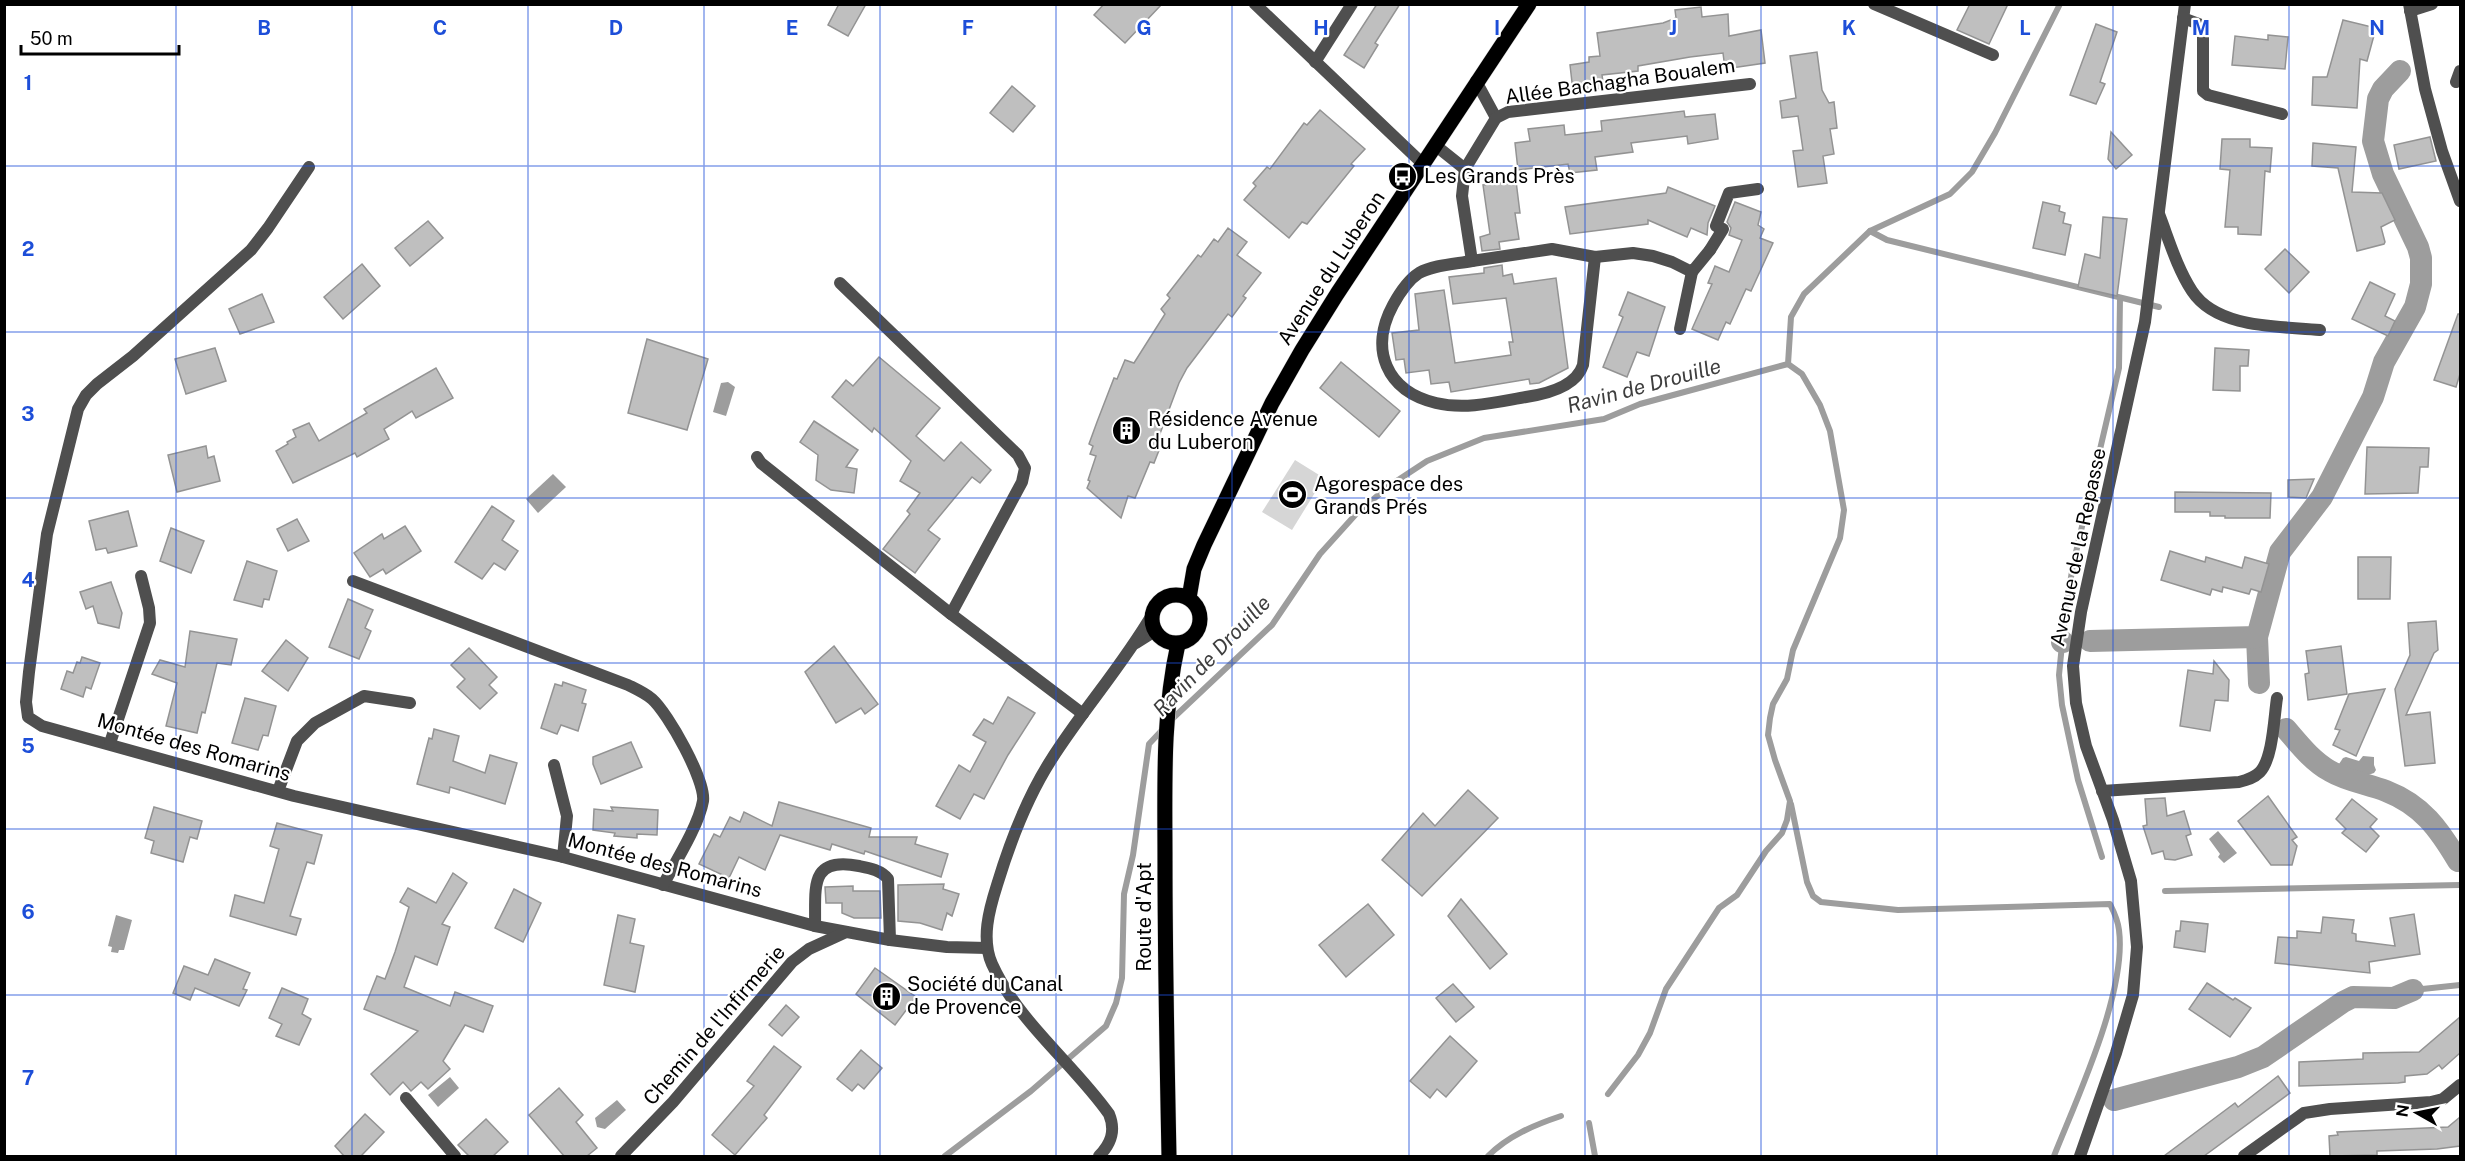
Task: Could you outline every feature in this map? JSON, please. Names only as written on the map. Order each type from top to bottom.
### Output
[{"type":"main road","name":"Avenue du Luberon","points":[[1174,594],[1194,570],[1272,403],[1297,359],[1476,81],[1529,4]]},
{"type":"main road","name":"Avenue du Luberon","points":[[1189,598],[1194,570]]},
{"type":"main road","points":[[1174,594],[1189,598],[1196,604],[1200,614],[1197,632],[1191,638],[1162,633],[1160,600],[1174,594]]},
{"type":"main road","name":"Route d'Apt","points":[[1162,633],[1171,677],[1166,748],[1165,976],[1169,1156]]},
{"type":"street","points":[[1255,4],[1423,164]]},
{"type":"street","points":[[1315,62],[1352,4]]},
{"type":"street","points":[[1874,4],[1993,55]]},
{"type":"street","name":"Avenue de la Repasse","points":[[2080,1156],[2116,1053],[2133,995],[2137,947],[2131,881],[2086,746],[2073,682],[2074,660],[2086,589],[2145,322],[2185,4]]},
{"type":"street","points":[[2432,4],[2410,8],[2428,100],[2442,151],[2460,201]]},
{"type":"street","points":[[2183,18],[2199,24],[2203,29],[2203,91],[2208,95],[2282,114]]},
{"type":"street","name":"Allée Bachagha Boualem","points":[[1476,81],[1496,118]]},
{"type":"street","name":"Allée Bachagha Boualem","points":[[1472,261],[1462,196],[1465,169],[1496,118],[1519,110],[1750,84]]},
{"type":"street","points":[[1435,145],[1465,169]]},
{"type":"street","name":"Montée des Romarins","points":[[309,167],[251,250],[133,356],[97,384],[86,395],[78,409],[47,534],[29,672],[28,717],[42,726],[278,791],[563,857],[815,926],[890,939],[987,948]]},
{"type":"street","points":[[1680,329],[1692,272],[1710,250],[1723,228],[1716,226],[1729,193],[1758,189]]},
{"type":"street","points":[[2159,214],[2191,290],[2214,312],[2237,321],[2320,330]]},
{"type":"street","points":[[1595,256],[1583,365],[1577,377],[1539,395],[1462,406],[1435,403],[1405,388],[1392,375],[1382,355],[1382,332],[1397,298],[1415,276],[1427,270],[1547,249],[1595,256],[1633,253],[1647,255],[1663,258],[1692,272]]},
{"type":"street","points":[[840,283],[1018,455],[1023,463],[1022,482],[951,614]]},
{"type":"street","points":[[757,457],[761,463],[951,614],[1083,714]]},
{"type":"street","points":[[110,743],[150,623],[149,608],[141,576]]},
{"type":"street","points":[[353,581],[628,685],[652,699],[668,718],[698,777],[704,795],[701,810],[663,885]]},
{"type":"street","points":[[1099,1156],[1109,1144],[1113,1130],[1109,1114],[1031,1022],[997,974],[987,948],[989,912],[1010,843],[1025,808],[1050,762],[1133,645],[1162,633]]},
{"type":"street","points":[[278,791],[297,741],[315,723],[364,696],[410,703]]},
{"type":"street","points":[[2102,791],[2239,782],[2254,777],[2264,767],[2267,758],[2277,698]]},
{"type":"street","points":[[554,765],[567,816],[563,857]]},
{"type":"street","points":[[815,926],[818,878],[827,867],[842,863],[879,872],[888,879],[890,939]]},
{"type":"street","name":"Chemin de l'Infirmerie","points":[[621,1156],[673,1102],[792,962],[809,949],[846,932]]},
{"type":"street","points":[[2244,1156],[2304,1113],[2431,1102],[2443,1099],[2460,1085]]},
{"type":"street","points":[[406,1098],[455,1156]]},
{"type":"shaded area","points":[[728,382],[735,387],[726,416],[713,412],[721,383]]},
{"type":"shaded area","name":"Agorespace des Grands Prés","points":[[1295,460],[1324,478],[1292,530],[1262,512]]},
{"type":"shaded area","points":[[553,474],[566,487],[538,513],[526,499]]},
{"type":"shaded area","points":[[2363,756],[2374,757],[2376,770],[2374,773],[2362,777],[2359,772],[2354,773],[2341,768],[2339,764],[2346,757],[2359,761]]},
{"type":"shaded area","points":[[2218,831],[2237,853],[2224,863],[2218,857],[2220,854],[2209,839]]},
{"type":"shaded area","points":[[116,915],[132,920],[124,950],[119,950],[118,953],[111,952],[112,947],[108,946]]},
{"type":"shaded area","points":[[450,1077],[459,1088],[438,1107],[428,1095]]},
{"type":"shaded area","points":[[617,1100],[626,1110],[605,1129],[597,1127],[595,1118]]},
{"type":"building","points":[[839,4],[866,4],[848,36],[828,25]]},
{"type":"building","points":[[1104,4],[1162,4],[1125,43],[1094,15]]},
{"type":"building","points":[[1377,4],[1400,4],[1375,43],[1378,45],[1364,68],[1344,55]]},
{"type":"building","points":[[1970,4],[2008,4],[1989,44],[1957,30]]},
{"type":"building","points":[[1701,7],[1702,17],[1728,14],[1729,36],[1761,30],[1765,63],[1725,69],[1723,53],[1690,57],[1638,66],[1638,71],[1602,75],[1604,88],[1573,91],[1570,65],[1589,62],[1589,57],[1600,56],[1597,33],[1663,23],[1676,18],[1675,10]]},
{"type":"building","points":[[2343,20],[2376,28],[2367,61],[2360,59],[2357,108],[2312,105],[2313,77],[2327,77]]},
{"type":"building","points":[[2096,24],[2117,32],[2100,82],[2105,84],[2096,104],[2070,95]]},
{"type":"building","points":[[2268,35],[2288,37],[2285,69],[2232,65],[2235,36],[2268,40]]},
{"type":"building","points":[[1817,52],[1822,90],[1829,103],[1834,102],[1837,128],[1830,129],[1834,154],[1823,156],[1827,183],[1798,187],[1793,151],[1803,150],[1798,116],[1782,118],[1780,101],[1796,98],[1790,56]]},
{"type":"building","points":[[1012,86],[1035,106],[1013,132],[990,113]]},
{"type":"building","points":[[1320,110],[1365,149],[1351,164],[1354,166],[1307,224],[1302,222],[1289,238],[1244,200],[1256,186],[1253,183],[1267,167],[1270,169],[1304,123],[1307,125]]},
{"type":"building","points":[[1684,111],[1685,117],[1715,114],[1718,139],[1688,144],[1687,136],[1631,143],[1633,152],[1595,157],[1597,170],[1570,173],[1568,164],[1518,170],[1515,143],[1530,141],[1528,129],[1564,125],[1565,135],[1602,131],[1601,121]]},
{"type":"building","points":[[2111,132],[2132,155],[2116,169],[2108,159]]},
{"type":"building","points":[[2430,137],[2436,161],[2399,169],[2394,145]]},
{"type":"building","points":[[2222,139],[2250,139],[2250,147],[2272,148],[2270,172],[2265,171],[2261,235],[2238,234],[2238,227],[2225,227],[2230,170],[2220,169]]},
{"type":"building","points":[[2313,143],[2356,147],[2352,192],[2382,193],[2395,220],[2381,227],[2384,244],[2357,251],[2338,168],[2312,166]]},
{"type":"building","points":[[1516,181],[1520,213],[1515,213],[1519,239],[1499,242],[1500,249],[1482,251],[1480,237],[1490,234],[1483,185]]},
{"type":"building","points":[[1668,187],[1715,206],[1708,223],[1707,235],[1691,228],[1687,237],[1648,220],[1648,224],[1570,234],[1565,207],[1666,193]]},
{"type":"building","points":[[1735,202],[1761,212],[1758,225],[1764,229],[1760,238],[1773,243],[1751,291],[1746,289],[1730,324],[1726,322],[1718,340],[1692,329],[1712,284],[1708,283],[1715,266],[1729,272],[1742,240],[1729,235],[1731,228],[1727,222]]},
{"type":"building","points":[[2043,202],[2060,206],[2059,211],[2065,213],[2063,223],[2071,225],[2065,255],[2033,248]]},
{"type":"building","points":[[2103,217],[2127,219],[2117,296],[2078,287],[2085,254],[2100,258]]},
{"type":"building","points":[[428,221],[443,238],[410,266],[395,248]]},
{"type":"building","points":[[1228,228],[1247,242],[1237,255],[1261,273],[1243,296],[1246,298],[1232,317],[1228,314],[1187,368],[1158,439],[1163,440],[1154,463],[1150,462],[1135,498],[1128,496],[1121,518],[1087,488],[1096,456],[1090,454],[1093,446],[1089,444],[1097,422],[1114,378],[1117,379],[1125,360],[1134,363],[1165,314],[1161,309],[1170,298],[1167,295],[1198,255],[1201,257],[1214,239],[1218,242]]},
{"type":"building","points":[[2285,249],[2309,272],[2289,293],[2265,269]]},
{"type":"building","points":[[362,264],[380,286],[343,319],[324,297]]},
{"type":"building","points":[[1502,265],[1503,276],[1512,274],[1514,284],[1556,278],[1568,368],[1539,383],[1530,384],[1529,379],[1451,392],[1449,382],[1431,384],[1429,370],[1406,373],[1404,359],[1396,360],[1392,333],[1419,330],[1415,294],[1444,290],[1455,363],[1511,355],[1509,342],[1513,342],[1506,298],[1453,304],[1449,277],[1484,273],[1484,268]]},
{"type":"building","points":[[2370,282],[2395,294],[2385,316],[2395,321],[2388,336],[2352,319]]},
{"type":"building","points":[[1628,292],[1665,307],[1649,356],[1637,352],[1627,377],[1603,367],[1623,317],[1619,315]]},
{"type":"building","points":[[262,294],[274,322],[240,334],[229,309]]},
{"type":"building","points":[[2458,314],[2460,314],[2460,374],[2456,387],[2434,380]]},
{"type":"building","points":[[647,339],[708,359],[687,430],[628,413]]},
{"type":"building","points":[[215,348],[226,381],[186,394],[175,359]]},
{"type":"building","points":[[2215,348],[2249,350],[2248,366],[2240,366],[2240,391],[2213,390]]},
{"type":"building","points":[[879,357],[940,408],[916,436],[944,461],[961,442],[991,470],[980,483],[972,477],[928,530],[940,539],[915,573],[883,549],[910,514],[907,511],[920,493],[900,481],[911,461],[874,428],[872,432],[832,397],[846,380],[853,386]]},
{"type":"building","points":[[1341,362],[1400,411],[1379,437],[1320,388]]},
{"type":"building","points":[[436,368],[453,398],[416,418],[412,411],[384,429],[389,439],[357,457],[355,453],[293,483],[276,451],[296,437],[293,430],[309,423],[319,441],[367,413],[364,409]]},
{"type":"building","points":[[814,421],[858,450],[846,467],[857,469],[854,493],[831,490],[816,480],[818,455],[800,442]]},
{"type":"building","points":[[206,446],[208,458],[214,456],[220,481],[177,492],[168,455]]},
{"type":"building","points":[[2367,447],[2429,448],[2428,467],[2420,467],[2418,493],[2365,494]]},
{"type":"building","points":[[2314,479],[2306,498],[2288,497],[2288,480]]},
{"type":"building","points":[[2175,492],[2271,493],[2270,518],[2225,518],[2225,516],[2210,516],[2210,512],[2175,512]]},
{"type":"building","points":[[492,506],[514,521],[502,540],[518,551],[505,570],[494,563],[482,579],[455,562]]},
{"type":"building","points":[[128,511],[137,546],[108,553],[106,548],[96,550],[89,521]]},
{"type":"building","points":[[297,519],[309,541],[288,551],[277,529]]},
{"type":"building","points":[[405,526],[421,551],[386,574],[383,569],[370,577],[354,553],[382,534],[384,539]]},
{"type":"building","points":[[171,528],[204,541],[191,573],[160,561]]},
{"type":"building","points":[[2170,551],[2205,562],[2206,557],[2242,568],[2245,557],[2269,564],[2261,592],[2251,589],[2249,594],[2223,587],[2222,592],[2212,589],[2210,595],[2161,580]]},
{"type":"building","points":[[2358,557],[2391,557],[2390,599],[2358,599]]},
{"type":"building","points":[[247,561],[277,571],[269,600],[264,599],[262,607],[234,600]]},
{"type":"building","points":[[111,582],[122,613],[119,628],[98,623],[93,606],[86,609],[80,592]]},
{"type":"building","points":[[348,599],[373,610],[365,628],[371,631],[359,659],[329,647]]},
{"type":"building","points":[[2436,621],[2438,650],[2434,653],[2406,715],[2430,712],[2435,763],[2405,766],[2395,689],[2410,655],[2408,623]]},
{"type":"building","points":[[190,631],[237,639],[231,665],[217,663],[205,713],[202,712],[197,733],[166,726],[177,683],[152,674],[160,660],[185,667]]},
{"type":"building","points":[[286,640],[308,658],[288,691],[262,671]]},
{"type":"building","points":[[834,646],[878,704],[865,714],[861,708],[836,723],[805,672]]},
{"type":"building","points":[[2341,646],[2347,694],[2308,700],[2305,674],[2309,673],[2306,651]]},
{"type":"building","points":[[469,648],[497,677],[489,685],[497,693],[480,709],[457,687],[465,679],[451,665]]},
{"type":"building","points":[[82,657],[100,663],[91,689],[86,687],[83,697],[61,689],[67,671],[73,673],[77,662],[80,663]]},
{"type":"building","points":[[2214,661],[2229,680],[2228,701],[2215,700],[2210,731],[2180,726],[2188,670],[2213,674]]},
{"type":"building","points":[[563,682],[586,690],[582,703],[586,704],[578,731],[561,725],[557,734],[541,728],[555,684],[562,686]]},
{"type":"building","points":[[2385,689],[2356,756],[2333,745],[2340,730],[2335,729],[2349,694]]},
{"type":"building","points":[[1008,697],[1035,713],[1008,755],[984,799],[974,794],[960,819],[936,806],[959,765],[970,772],[986,742],[973,735],[984,719],[993,724]]},
{"type":"building","points":[[245,698],[276,706],[268,736],[263,735],[258,750],[232,743]]},
{"type":"building","points":[[434,729],[459,736],[453,761],[485,773],[490,755],[517,763],[505,804],[450,787],[449,793],[417,784],[429,738],[432,739]]},
{"type":"building","points":[[631,742],[642,767],[601,784],[593,764],[593,757]]},
{"type":"building","points":[[1468,790],[1498,818],[1422,896],[1382,860],[1423,813],[1435,826]]},
{"type":"building","points":[[2268,796],[2297,837],[2292,840],[2297,846],[2292,865],[2271,865],[2238,821]]},
{"type":"building","points":[[2165,798],[2167,816],[2184,811],[2191,834],[2186,836],[2192,855],[2175,860],[2165,859],[2163,851],[2152,854],[2143,826],[2147,825],[2145,799]]},
{"type":"building","points":[[2352,799],[2377,819],[2370,827],[2379,836],[2366,852],[2342,833],[2346,829],[2336,819]]},
{"type":"building","points":[[779,802],[871,828],[869,837],[917,837],[915,844],[948,854],[941,877],[865,851],[864,854],[832,844],[830,850],[780,835],[765,870],[739,857],[729,878],[699,864],[714,834],[720,837],[730,817],[740,822],[744,812],[772,826]]},
{"type":"building","points":[[154,807],[202,821],[197,839],[190,837],[183,862],[151,853],[154,841],[145,838]]},
{"type":"building","points":[[611,807],[658,810],[657,835],[637,834],[637,838],[614,836],[615,833],[593,830],[594,809],[613,811]]},
{"type":"building","points":[[277,823],[322,835],[314,864],[307,862],[290,916],[301,919],[296,935],[230,916],[235,895],[264,903],[279,849],[270,846]]},
{"type":"building","points":[[453,873],[467,883],[442,924],[450,927],[437,965],[415,956],[404,987],[450,1006],[455,992],[493,1006],[483,1032],[465,1025],[443,1061],[450,1069],[428,1089],[421,1082],[411,1091],[403,1082],[390,1095],[371,1074],[418,1031],[364,1009],[377,976],[385,979],[395,952],[409,907],[400,902],[408,888],[436,903]]},
{"type":"building","points":[[944,884],[943,889],[959,894],[952,916],[947,913],[942,930],[920,923],[898,921],[898,885]]},
{"type":"building","points":[[853,886],[853,891],[880,891],[881,918],[854,918],[842,913],[842,903],[826,903],[825,887]]},
{"type":"building","points":[[514,889],[541,903],[523,942],[495,928]]},
{"type":"building","points":[[1461,899],[1507,954],[1490,969],[1448,916]]},
{"type":"building","points":[[1368,904],[1394,935],[1346,977],[1319,945]]},
{"type":"building","points":[[2414,914],[2420,954],[2369,962],[2370,973],[2275,963],[2278,937],[2297,938],[2297,931],[2321,933],[2323,917],[2354,920],[2352,933],[2356,934],[2356,941],[2395,946],[2390,918]]},
{"type":"building","points":[[618,915],[635,919],[630,943],[644,946],[635,992],[604,985]]},
{"type":"building","points":[[2181,921],[2208,924],[2205,952],[2174,947],[2176,931],[2180,931]]},
{"type":"building","points":[[215,959],[250,973],[243,989],[247,990],[239,1006],[195,988],[190,1000],[173,993],[184,966],[208,975]]},
{"type":"building","name":"Société du Canal de Provence","points":[[875,968],[916,997],[895,1025],[856,994]]},
{"type":"building","points":[[2207,983],[2233,1000],[2235,998],[2251,1008],[2230,1037],[2189,1009]]},
{"type":"building","points":[[1453,984],[1474,1007],[1456,1022],[1436,998]]},
{"type":"building","points":[[282,988],[308,999],[302,1014],[311,1019],[299,1045],[276,1036],[282,1024],[269,1018]]},
{"type":"building","points":[[786,1005],[799,1017],[782,1036],[769,1025]]},
{"type":"building","points":[[2460,1017],[2460,1053],[2442,1069],[2439,1065],[2427,1074],[2405,1076],[2405,1082],[2398,1083],[2299,1086],[2299,1062],[2363,1059],[2363,1053],[2419,1052]]},
{"type":"building","points":[[1450,1036],[1477,1061],[1446,1097],[1437,1089],[1430,1098],[1410,1081]]},
{"type":"building","points":[[774,1046],[801,1067],[764,1115],[767,1118],[735,1155],[712,1135],[754,1086],[747,1081]]},
{"type":"building","points":[[861,1050],[882,1068],[864,1089],[858,1084],[852,1091],[837,1079]]},
{"type":"building","points":[[2278,1076],[2290,1093],[2204,1156],[2164,1156],[2235,1103],[2238,1107]]},
{"type":"building","points":[[559,1088],[583,1115],[576,1122],[597,1148],[587,1156],[564,1156],[529,1115]]},
{"type":"building","points":[[365,1114],[384,1132],[361,1156],[344,1156],[335,1146]]},
{"type":"building","points":[[2460,1117],[2460,1146],[2377,1151],[2377,1155],[2330,1156],[2329,1136],[2338,1135],[2337,1132],[2448,1127]]},
{"type":"building","points":[[486,1119],[508,1142],[493,1156],[469,1156],[458,1145]]},
{"type":"waterway","name":"Ravin de Drouille","points":[[1170,721],[1272,625],[1320,554],[1357,513],[1389,486],[1427,461],[1484,438],[1604,419],[1640,404],[1788,364],[1791,317],[1804,294],[1870,231],[1950,194],[1972,172],[1995,133],[2060,4]]},
{"type":"waterway","points":[[2090,641],[2257,637],[2280,552],[2322,497],[2373,397],[2384,362],[2415,307],[2421,284],[2421,258],[2418,247],[2383,174],[2373,141],[2378,99],[2383,89],[2400,71]]},
{"type":"waterway","points":[[1870,231],[1887,240],[2159,307]]},
{"type":"waterway","points":[[2102,857],[2078,780],[2062,705],[2059,675],[2073,565],[2119,368],[2120,298]]},
{"type":"waterway","points":[[1608,1094],[1638,1055],[1650,1033],[1666,989],[1719,908],[1737,895],[1766,851],[1782,833],[1787,820],[1790,801],[1768,735],[1770,718],[1773,704],[1787,679],[1793,650],[1840,538],[1844,510],[1830,431],[1820,405],[1802,374],[1788,364]]},
{"type":"waterway","points":[[2257,637],[2259,683]]},
{"type":"waterway","name":"Ravin de Drouille","points":[[945,1156],[1031,1091],[1106,1026],[1116,1003],[1122,978],[1124,894],[1133,855],[1149,744],[1164,728]]},
{"type":"waterway","points":[[2286,729],[2323,767],[2343,777],[2386,791],[2410,803],[2436,828],[2458,861]]},
{"type":"waterway","points":[[1791,804],[1807,882],[1813,896],[1821,902],[1898,910],[2110,904],[2119,930],[2119,955],[2115,983],[2098,1044],[2054,1156]]},
{"type":"waterway","points":[[2165,891],[2460,885]]},
{"type":"waterway","points":[[2413,990],[2460,985]]},
{"type":"waterway","points":[[2114,1100],[2238,1067],[2263,1057],[2353,997],[2394,998],[2413,990]]},
{"type":"waterway","points":[[1488,1156],[1522,1132],[1561,1116]]},
{"type":"waterway","points":[[1589,1123],[1595,1156]]},
{"type":"place","name":"Les Grands Près","points":[[1403,176]]},
{"type":"place","name":"Résidence Avenue du Luberon","points":[[1127,431]]},
{"type":"place","name":"Agorespace des Grands Prés","points":[[1293,495]]},
{"type":"place","name":"Société du Canal de Provence","points":[[886,996]]}]
